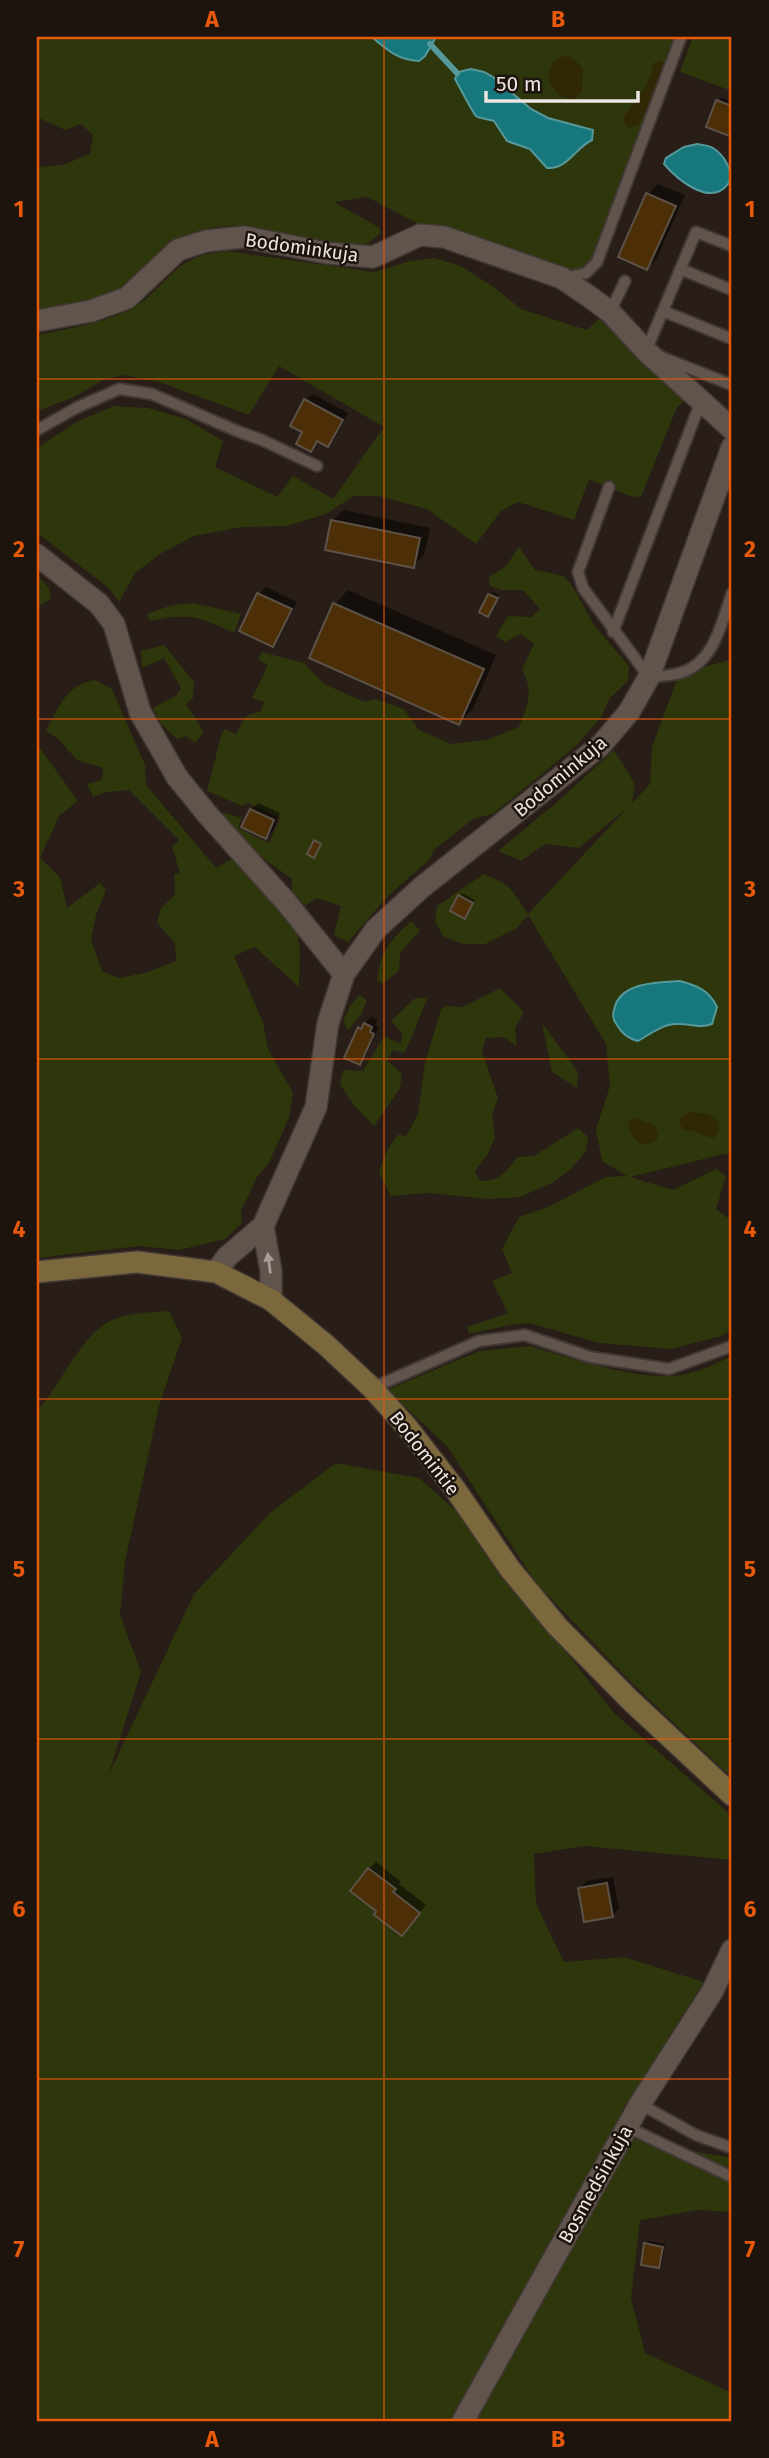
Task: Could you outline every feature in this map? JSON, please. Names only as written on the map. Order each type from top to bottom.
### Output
[{"type":"street","name":"Bodominkuja","points":[[37,321],[91,312],[127,298],[178,250],[206,240],[244,237],[327,253],[373,257],[420,235],[444,237],[562,278],[610,313],[646,351],[732,429]]},
{"type":"street","name":"Bodominkuja","points":[[216,1272],[227,1256],[263,1226],[316,1107],[328,1023],[344,974],[376,929],[422,887],[601,745],[629,712],[649,677],[732,447]]},
{"type":"street","points":[[37,555],[99,604],[114,624],[140,712],[177,777],[286,902],[344,974]]},
{"type":"street","points":[[263,1226],[271,1270],[271,1300]]},
{"type":"street","name":"Bodomintie","points":[[37,1272],[137,1262],[216,1272],[271,1300],[326,1345],[372,1388],[407,1427],[510,1569],[557,1626],[732,1795]]},
{"type":"street","name":"Bosmedsinkuja","points":[[463,2421],[640,2104],[712,1992],[732,1950]]},
{"type":"lane","points":[[562,278],[586,274],[597,262],[681,37]]},
{"type":"lane","points":[[732,246],[696,232],[646,351],[732,385]]},
{"type":"lane","points":[[680,269],[732,290]]},
{"type":"lane","points":[[610,313],[625,281]]},
{"type":"lane","points":[[663,311],[732,339]]},
{"type":"lane","points":[[37,430],[76,408],[119,389],[152,394],[317,466]]},
{"type":"lane","points":[[613,632],[701,401]]},
{"type":"lane","points":[[609,487],[578,572],[583,588],[613,632],[649,677],[679,674],[705,658],[712,648],[732,593]]},
{"type":"lane","points":[[372,1388],[479,1341],[525,1335],[590,1357],[669,1369],[732,1346]]},
{"type":"lane","points":[[640,2104],[696,2135],[732,2148]]},
{"type":"lane","points":[[627,2127],[732,2176]]},
{"type":"green space","points":[[37,37],[681,37],[597,262],[562,278],[444,237],[367,197],[334,202],[380,228],[381,233],[361,246],[322,246],[243,226],[200,230],[163,252],[130,284],[116,293],[37,310],[37,167],[63,165],[90,154],[93,135],[81,124],[65,130],[37,117]]},
{"type":"green space","points":[[693,37],[732,37],[732,91],[680,72]]},
{"type":"green space","points":[[226,251],[375,272],[410,261],[434,258],[461,266],[521,309],[587,330],[599,319],[686,399],[677,407],[641,497],[630,496],[589,479],[574,520],[518,502],[501,511],[476,544],[427,509],[378,496],[354,496],[326,514],[287,526],[242,527],[194,536],[160,554],[135,573],[119,602],[109,588],[37,533],[37,448],[78,421],[114,406],[148,408],[186,419],[223,441],[215,467],[277,497],[293,476],[333,499],[384,427],[279,366],[249,415],[159,382],[123,375],[103,380],[74,397],[37,411],[37,335],[97,322],[120,314],[146,299],[185,263],[200,256]]},
{"type":"green space","points":[[519,547],[535,570],[564,576],[573,587],[594,625],[629,666],[628,681],[609,699],[602,716],[576,746],[493,814],[473,819],[434,850],[429,860],[389,895],[348,942],[334,935],[341,906],[316,898],[305,906],[292,891],[292,879],[261,857],[215,810],[242,818],[238,828],[269,843],[280,818],[248,803],[242,806],[207,791],[224,729],[236,734],[246,716],[261,711],[264,702],[252,698],[268,665],[258,659],[262,652],[304,663],[324,684],[365,702],[375,699],[404,709],[419,730],[451,744],[486,740],[519,727],[529,692],[522,669],[534,644],[521,634],[505,642],[496,636],[508,616],[532,617],[540,609],[523,590],[501,590],[490,586],[489,577],[506,566]]},
{"type":"green space","points":[[37,575],[49,588],[51,599],[37,607]]},
{"type":"green space","points":[[194,603],[241,614],[234,633],[194,618],[176,617],[150,621],[147,614],[172,605]]},
{"type":"green space","points":[[164,645],[194,682],[193,698],[186,704],[204,732],[195,743],[186,736],[177,739],[161,724],[153,708],[177,695],[181,688],[164,658],[142,668],[141,651]]},
{"type":"green space","points":[[732,659],[732,1155],[724,1154],[630,1177],[673,1190],[716,1169],[726,1176],[716,1209],[732,1221],[732,1330],[721,1336],[671,1349],[599,1343],[529,1323],[469,1334],[467,1327],[508,1313],[492,1281],[512,1273],[502,1249],[519,1217],[548,1207],[606,1177],[627,1176],[602,1161],[596,1129],[610,1086],[606,1044],[528,915],[517,928],[485,944],[463,944],[443,936],[435,921],[437,906],[484,874],[507,886],[528,914],[628,807],[579,848],[545,844],[521,861],[498,851],[614,750],[635,784],[632,803],[650,784],[652,747],[679,674]]},
{"type":"green space","points":[[95,680],[112,689],[145,765],[146,785],[216,868],[231,859],[286,914],[297,933],[300,953],[299,987],[255,947],[234,956],[263,1022],[268,1049],[293,1093],[289,1118],[269,1163],[257,1177],[241,1211],[242,1223],[225,1239],[179,1250],[139,1246],[37,1258],[37,744],[78,801],[59,816],[40,858],[60,877],[67,908],[100,883],[106,890],[96,915],[91,940],[102,971],[119,978],[145,973],[176,961],[175,943],[157,923],[161,908],[175,895],[174,874],[180,873],[172,847],[179,840],[129,790],[107,792],[93,797],[87,784],[102,780],[103,768],[77,760],[58,739],[46,731],[64,698],[77,687]]},
{"type":"green space","points":[[411,921],[420,930],[400,953],[399,971],[382,984],[377,980],[384,953]]},
{"type":"green space","points":[[500,988],[524,1012],[515,1028],[517,1046],[503,1037],[486,1038],[482,1051],[498,1098],[492,1115],[495,1138],[488,1154],[475,1171],[480,1181],[497,1177],[506,1171],[517,1157],[534,1156],[578,1128],[588,1137],[586,1151],[571,1169],[552,1183],[520,1197],[488,1199],[429,1193],[391,1196],[379,1172],[392,1143],[399,1134],[406,1137],[418,1114],[425,1063],[441,1009],[447,1006],[463,1007]]},
{"type":"green space","points":[[360,995],[367,1001],[360,1016],[348,1030],[343,1021],[352,1003]]},
{"type":"green space","points":[[428,997],[404,1053],[393,1050],[387,1060],[402,1074],[400,1088],[374,1126],[353,1104],[340,1084],[343,1070],[363,1071],[384,1036],[401,1044],[402,1033],[391,1021],[414,999]]},
{"type":"green space","points":[[542,1023],[578,1072],[577,1088],[552,1072]]},
{"type":"green space","points":[[169,1311],[182,1338],[159,1406],[125,1561],[120,1615],[141,1672],[108,1776],[194,1594],[270,1513],[336,1463],[419,1478],[454,1509],[614,1713],[732,1816],[732,1860],[584,1846],[534,1854],[536,1904],[564,1962],[624,1957],[704,1982],[620,2114],[641,2129],[686,2150],[732,2158],[732,2212],[698,2210],[640,2220],[631,2298],[645,2353],[732,2393],[732,2421],[37,2421],[37,1411],[86,1341],[105,1324],[128,1315]]},
{"type":"green space","points":[[530,1346],[629,1373],[669,1376],[692,1373],[732,1356],[732,1778],[633,1684],[536,1583],[447,1446],[387,1390],[479,1351]]},
{"type":"sand","points":[[567,56],[583,69],[582,91],[574,100],[560,96],[549,81],[552,64]]},
{"type":"sand","points":[[659,60],[664,63],[664,69],[655,95],[638,125],[628,128],[623,118],[648,83],[654,63]]},
{"type":"sand","points":[[689,1112],[708,1114],[719,1122],[719,1132],[714,1138],[685,1130],[680,1125],[680,1118]]},
{"type":"sand","points":[[634,1118],[654,1125],[658,1133],[657,1140],[646,1144],[638,1142],[631,1134],[628,1123]]},
{"type":"water","points":[[372,37],[436,37],[419,61],[399,56]]},
{"type":"water","points":[[471,69],[493,77],[531,109],[548,118],[593,130],[592,140],[560,166],[547,168],[530,149],[507,141],[494,121],[476,116],[455,79],[458,72]]},
{"type":"water","points":[[697,144],[713,148],[727,164],[730,180],[721,191],[703,192],[694,188],[664,164],[666,158],[684,147]]},
{"type":"water","points":[[680,981],[698,987],[710,996],[717,1007],[712,1024],[671,1024],[638,1041],[621,1031],[613,1014],[617,1001],[623,994],[641,985]]},
{"type":"building","points":[[716,100],[732,106],[732,137],[706,127]]},
{"type":"building","points":[[646,193],[676,206],[647,270],[618,257]]},
{"type":"building","points":[[304,399],[343,420],[328,447],[317,441],[311,452],[296,444],[302,432],[290,426]]},
{"type":"building","points":[[331,520],[420,538],[414,568],[325,550]]},
{"type":"building","points":[[257,593],[292,609],[273,647],[239,631]]},
{"type":"building","points":[[488,594],[498,598],[488,617],[479,612]]},
{"type":"building","points":[[333,603],[484,669],[459,725],[309,658]]},
{"type":"building","points":[[250,809],[274,820],[266,839],[241,827]]},
{"type":"building","points":[[314,840],[321,844],[314,858],[307,854]]},
{"type":"building","points":[[458,895],[473,903],[465,919],[450,911]]},
{"type":"building","points":[[364,1023],[372,1027],[370,1032],[374,1034],[360,1065],[344,1058],[358,1027],[361,1029]]},
{"type":"building","points":[[368,1868],[396,1889],[393,1892],[420,1913],[402,1936],[374,1915],[376,1911],[350,1891]]},
{"type":"building","points":[[607,1883],[613,1917],[584,1922],[578,1888]]},
{"type":"building","points":[[644,2243],[663,2247],[659,2268],[641,2265]]},
{"type":"waterway","points":[[430,44],[457,73]]}]
